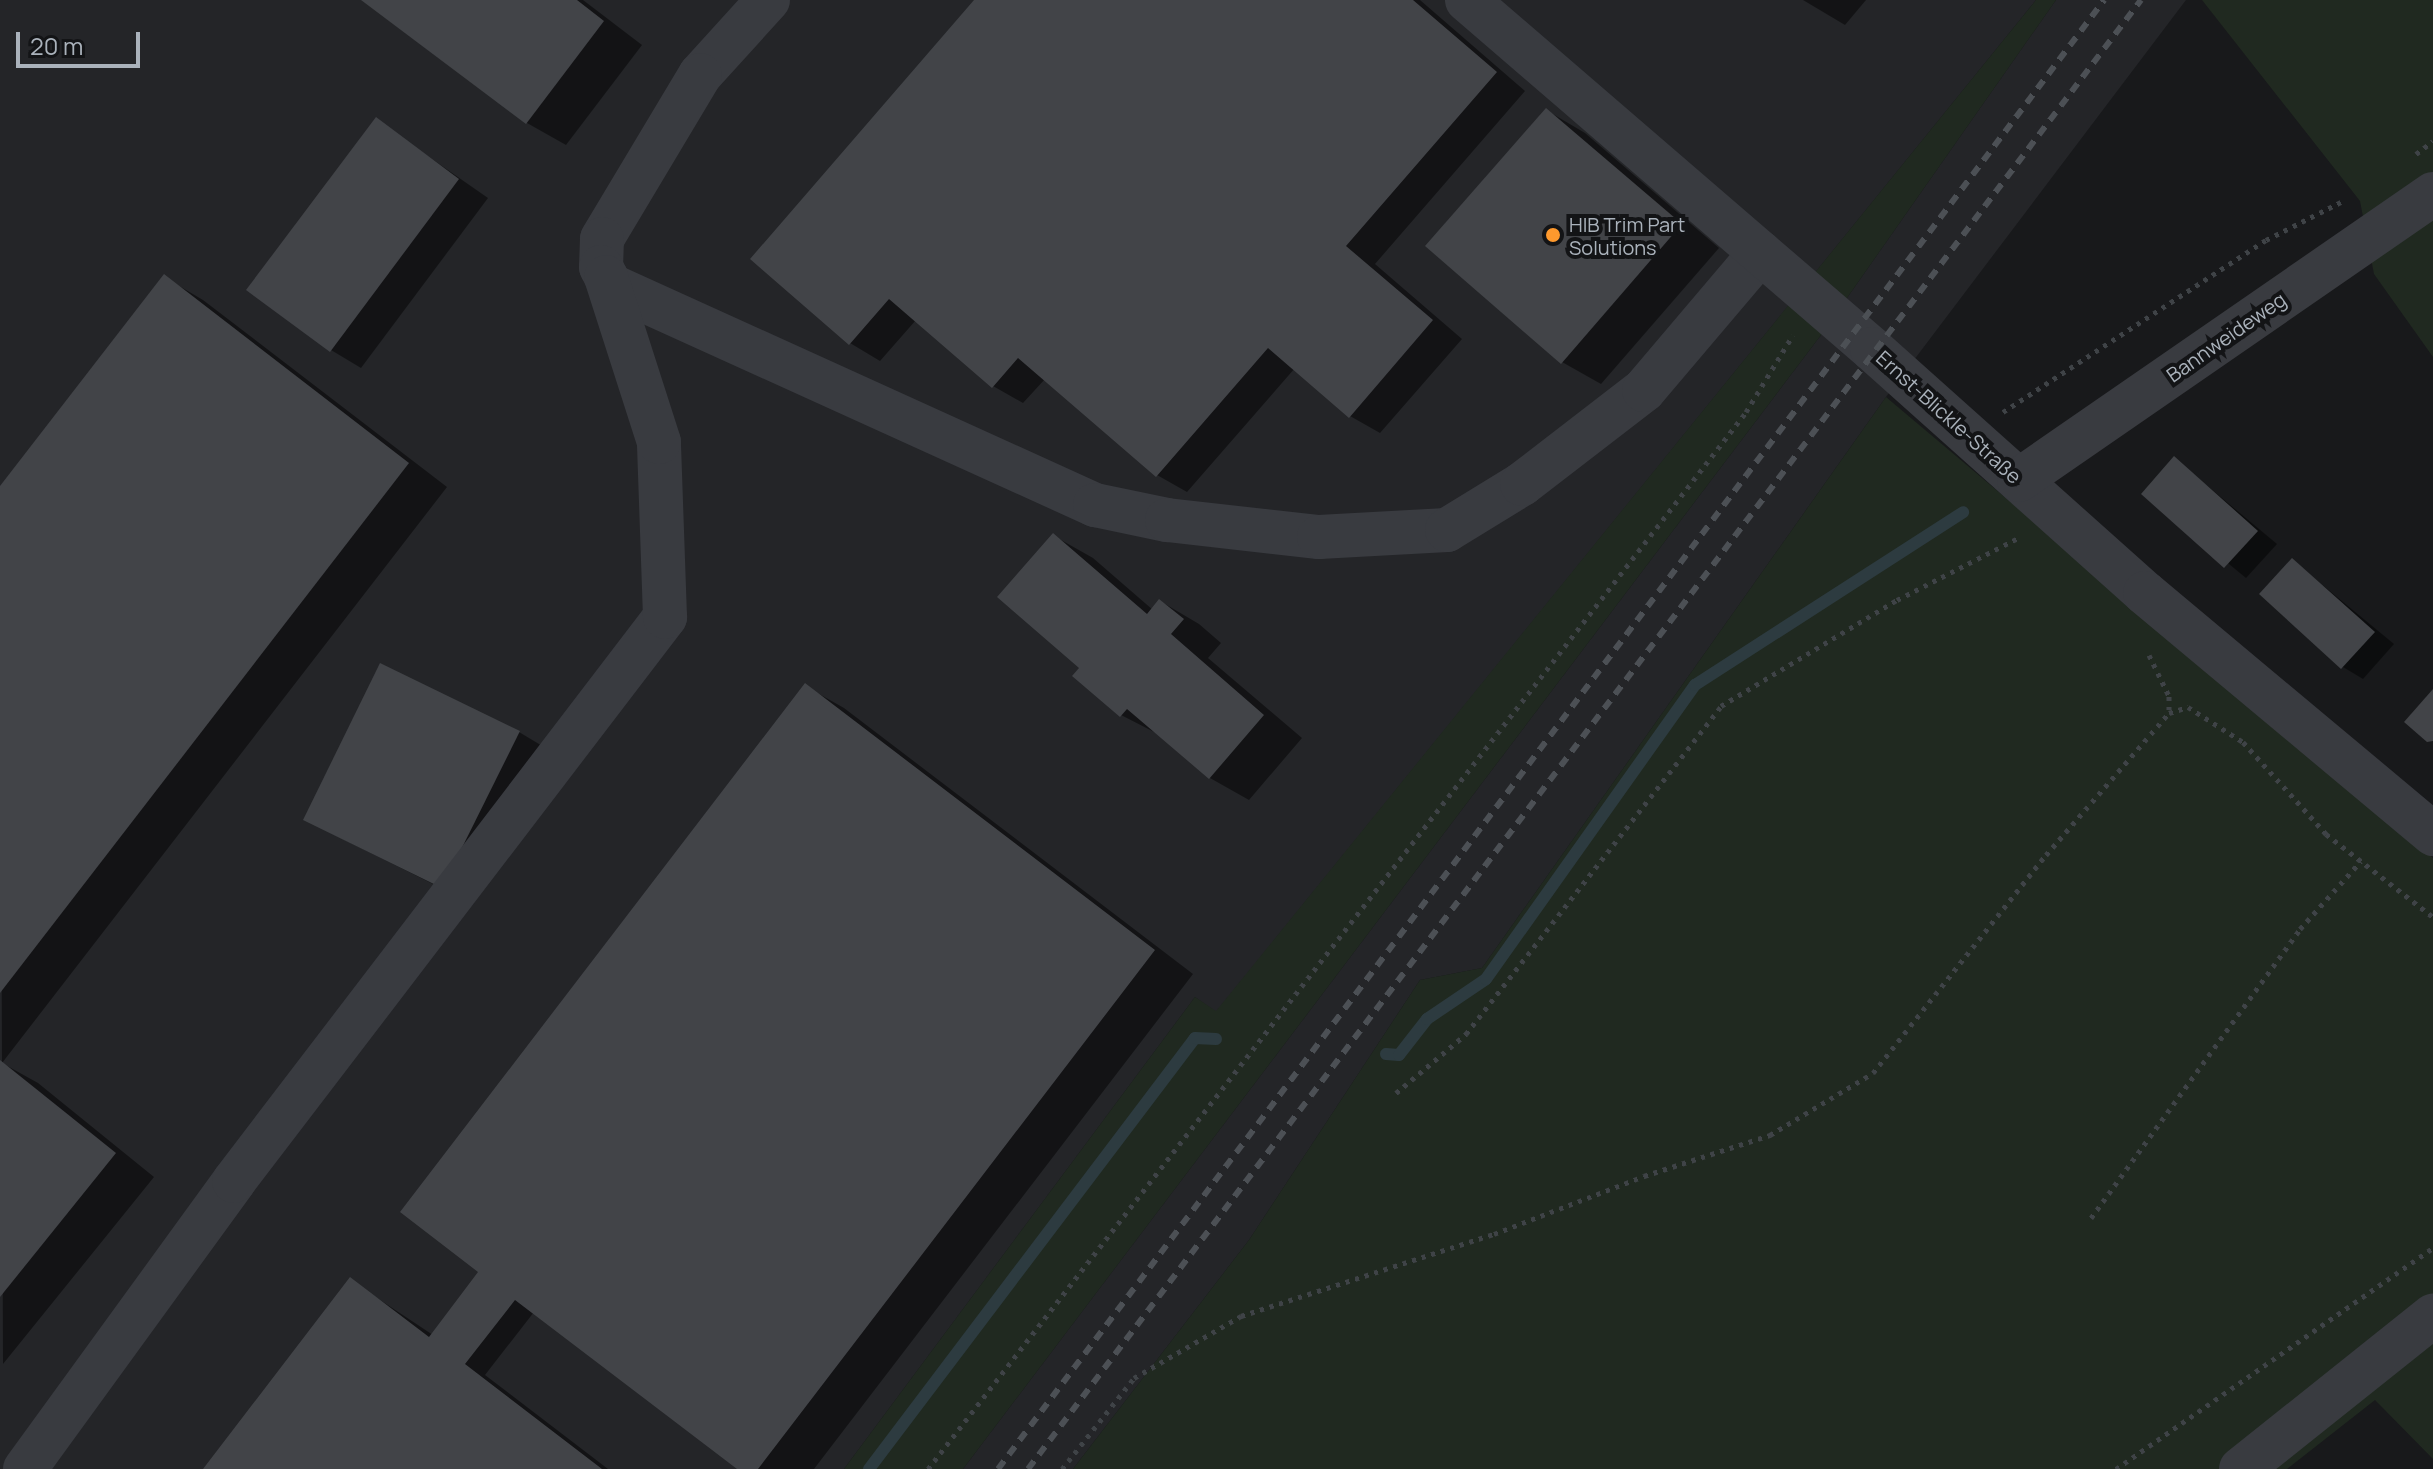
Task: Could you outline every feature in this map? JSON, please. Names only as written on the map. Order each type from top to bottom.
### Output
[{"type":"street","points":[[25,1469],[234,1181],[665,617],[659,442],[606,277],[602,239],[700,75],[768,0]]},
{"type":"street","name":"Ernst-Blickle-Straße","points":[[1467,0],[2060,517],[2433,834]]},
{"type":"street","name":"Bannweideweg","points":[[2019,480],[2433,194]]},
{"type":"street","points":[[606,277],[610,285],[1095,505],[1167,520],[1319,537],[1413,536],[1447,530],[1522,484],[1644,390],[1760,253]]},
{"type":"street","points":[[2241,1469],[2433,1316]]},
{"type":"path","points":[[1969,435],[2266,240]]},
{"type":"path","points":[[928,1469],[1746,412],[1768,381],[1812,299]]},
{"type":"path","points":[[1396,1093],[1466,1034],[1721,706],[1897,600],[2060,517]]},
{"type":"path","points":[[1062,1469],[1134,1378],[1241,1316],[1494,1234],[1644,1176],[1770,1135],[1873,1073],[2036,867],[2169,713],[2188,707],[2243,742],[2326,834],[2433,917]]},
{"type":"path","points":[[2091,1218],[2300,929],[2361,861]]},
{"type":"path","points":[[2116,1469],[2433,1248]]},
{"type":"shaded area","points":[[0,0],[2036,0],[1216,1012],[1195,997],[844,1469],[0,1469]]},
{"type":"shaded area","points":[[2036,0],[2056,0],[1821,335],[963,1469],[844,1469],[1195,997],[1216,1011]]},
{"type":"shaded area","points":[[2056,0],[2186,0],[1886,397],[1482,968],[1420,980],[1249,1240],[1073,1469],[963,1469],[1821,335]]},
{"type":"shaded area","points":[[2202,0],[2433,0],[2433,357],[2374,274],[2360,201]]},
{"type":"shaded area","points":[[1886,397],[2433,858],[2433,1459],[2375,1400],[2287,1469],[1073,1469],[1249,1240],[1420,980],[1482,968]]},
{"type":"building","points":[[361,0],[577,0],[604,21],[526,124]]},
{"type":"building","points":[[974,0],[1413,0],[1497,72],[1346,246],[1433,320],[1349,418],[1268,348],[1156,477],[1018,358],[992,388],[889,299],[849,345],[750,259]]},
{"type":"building","name":"HIB Trim Part Solutions","points":[[1546,108],[1682,224],[1561,364],[1425,246]]},
{"type":"building","points":[[376,117],[459,179],[330,352],[246,290]]},
{"type":"building","points":[[164,274],[409,463],[0,993],[0,486]]},
{"type":"building","points":[[2174,456],[2258,531],[2224,568],[2141,494]]},
{"type":"building","points":[[1053,533],[1147,614],[1159,599],[1184,619],[1171,634],[1264,715],[1209,779],[1127,709],[1120,717],[1072,676],[1079,668],[997,597]]},
{"type":"building","points":[[2292,558],[2375,632],[2341,669],[2259,594]]},
{"type":"building","points":[[380,663],[520,731],[442,888],[303,820]]},
{"type":"building","points":[[805,683],[1155,950],[758,1469],[737,1469],[515,1300],[465,1364],[602,1469],[203,1469],[350,1277],[429,1337],[478,1272],[400,1212]]},
{"type":"building","points":[[2433,689],[2433,741],[2427,742],[2404,722]]},
{"type":"building","points":[[0,1060],[116,1153],[0,1297]]},
{"type":"waterway","points":[[1386,1054],[1399,1055],[1427,1019],[1486,979],[1695,685],[1963,512]]},
{"type":"waterway","points":[[869,1469],[1195,1038],[1216,1039]]},
{"type":"railway","points":[[998,1469],[2104,0]]},
{"type":"railway","points":[[1028,1469],[2141,0]]},
{"type":"place","name":"HIB Trim Part Solutions","points":[[1553,235]]}]
